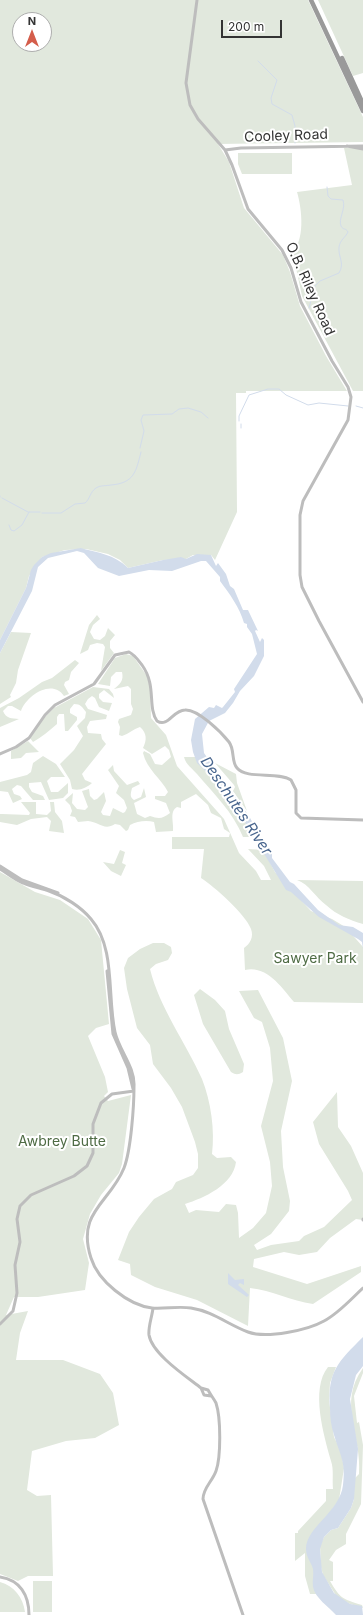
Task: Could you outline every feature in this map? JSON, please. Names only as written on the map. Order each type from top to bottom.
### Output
[{"type":"highway","points":[[311,0],[363,111]]},
{"type":"highway","points":[[315,0],[363,104]]},
{"type":"street","name":"O.B. Riley Road","points":[[197,0],[186,83],[187,97],[196,115],[225,150],[246,205],[252,216],[271,234],[282,250],[291,268],[301,302],[349,391],[351,402],[348,420],[305,496],[301,506],[300,576],[304,591],[363,702]]},
{"type":"street","name":"Cooley Road","points":[[347,146],[354,149],[363,149]]},
{"type":"street","name":"Cooley Road","points":[[225,150],[241,148],[363,146]]},
{"type":"street","points":[[0,754],[16,747],[29,738],[45,715],[55,705],[94,684],[112,659],[121,652],[129,652],[134,655],[148,675],[152,684],[154,714],[157,721],[166,722],[176,712],[181,710],[196,713],[231,744],[234,764],[239,771],[284,776],[291,780],[296,787],[296,811],[298,817],[310,820],[363,820]]},
{"type":"street","points":[[0,868],[22,880],[53,890],[86,914],[97,926],[104,943],[115,1030],[132,1073],[134,1091],[128,1151],[125,1165],[119,1177],[95,1210],[89,1225],[88,1241],[92,1262],[103,1278],[126,1298],[139,1304],[153,1308],[181,1307],[203,1311],[248,1332],[268,1335],[314,1326],[325,1321],[363,1288]]},
{"type":"street","points":[[0,1324],[8,1318],[13,1311],[18,1293],[15,1265],[20,1242],[17,1219],[20,1206],[31,1195],[74,1176],[87,1166],[93,1152],[93,1124],[101,1103],[112,1094],[134,1091]]},
{"type":"street","points":[[153,1308],[149,1330],[152,1343],[164,1357],[200,1388],[204,1395],[211,1396]]},
{"type":"street","points":[[200,1388],[208,1390],[217,1411],[220,1453],[216,1472],[204,1491],[203,1499],[243,1615]]},
{"type":"street","points":[[0,1577],[17,1584],[27,1597],[29,1615]]},
{"type":"green space","points":[[0,0],[308,0],[363,117],[363,142],[218,144],[229,162],[244,208],[283,255],[290,272],[300,306],[326,356],[347,391],[246,391],[246,393],[236,393],[237,512],[215,560],[211,555],[193,555],[186,559],[163,560],[128,568],[120,560],[108,554],[86,549],[65,550],[42,557],[29,576],[26,588],[0,640]]},
{"type":"green space","points":[[318,0],[363,0],[363,73],[353,76]]},
{"type":"green space","points":[[363,147],[363,391],[353,391],[302,296],[296,268],[290,255],[299,242],[301,234],[301,216],[297,192],[352,185],[344,148]]},
{"type":"green space","points":[[238,153],[292,153],[292,174],[242,174],[238,164]]},
{"type":"green space","points":[[97,615],[100,619],[93,625],[90,632],[94,639],[100,640],[105,636],[108,628],[115,635],[110,641],[110,648],[114,653],[101,671],[105,647],[103,644],[97,643],[90,645],[88,650],[80,654],[89,625]]},
{"type":"green space","points":[[11,632],[31,633],[18,670],[16,683],[10,695],[11,697],[0,704],[0,653]]},
{"type":"green space","points":[[126,654],[133,656],[147,676],[150,686],[151,718],[166,735],[177,766],[224,819],[239,853],[256,871],[261,880],[271,880],[264,866],[248,849],[265,850],[275,872],[311,911],[332,919],[342,925],[363,947],[363,1003],[294,1002],[279,984],[267,974],[253,969],[245,970],[244,948],[251,940],[251,929],[243,916],[229,901],[214,887],[201,878],[204,849],[172,849],[172,837],[229,837],[230,833],[224,829],[221,818],[211,813],[208,805],[196,794],[181,802],[181,808],[177,807],[173,812],[173,831],[156,832],[154,822],[145,821],[130,825],[126,831],[120,825],[115,824],[108,827],[88,821],[78,822],[75,817],[70,816],[72,811],[70,805],[65,800],[73,793],[72,803],[77,809],[85,810],[88,807],[82,791],[89,789],[90,796],[94,800],[104,792],[106,801],[101,812],[103,815],[110,816],[113,808],[123,813],[125,812],[127,808],[124,800],[116,793],[119,786],[108,770],[113,765],[114,771],[127,785],[138,781],[140,784],[132,788],[132,799],[134,800],[141,797],[144,788],[146,797],[134,803],[137,814],[145,818],[150,816],[158,818],[170,813],[166,803],[155,799],[155,796],[165,796],[168,792],[151,769],[143,753],[144,751],[150,754],[155,764],[162,765],[171,757],[169,750],[165,746],[152,754],[143,748],[146,737],[140,727],[122,736],[119,735],[119,719],[131,715],[133,709],[131,704],[131,689],[128,686],[114,689],[121,682],[122,672],[116,672],[111,677],[110,686],[98,684],[115,658]]},
{"type":"green space","points":[[75,660],[79,663],[71,672],[69,680],[65,682],[64,685],[69,694],[64,696],[59,691],[46,689],[40,691],[28,700],[21,711],[12,706],[8,706],[3,711],[6,715],[10,718],[19,719],[0,727],[0,708],[19,698],[42,682],[52,678]]},
{"type":"green space","points":[[93,687],[109,689],[114,698],[104,690],[99,694],[99,698],[103,702],[112,703],[109,711],[99,707],[95,698],[92,696],[85,704],[88,709],[107,715],[106,719],[90,721],[87,727],[88,733],[101,734],[102,739],[106,744],[82,774],[85,780],[92,783],[83,789],[72,789],[70,780],[60,764],[74,750],[83,736],[77,726],[85,718],[86,712],[80,705],[74,704],[70,709],[70,713],[77,717],[77,720],[68,731],[65,731],[64,714],[59,714],[57,717],[57,724],[33,742],[30,738],[43,719],[54,708]]},
{"type":"green space","points":[[28,741],[39,752],[26,753],[21,758],[11,759],[11,751]]},
{"type":"green space","points":[[43,756],[56,764],[65,777],[51,777],[47,781],[51,792],[58,792],[68,783],[68,793],[63,798],[49,800],[41,782],[29,783],[29,787],[32,792],[43,796],[45,800],[33,800],[21,786],[17,785],[12,789],[14,794],[20,796],[22,799],[13,803],[8,792],[0,791],[0,782],[27,775],[31,772],[33,763]]},
{"type":"green space","points":[[184,757],[199,757],[206,772],[240,811],[256,837],[243,837],[229,811],[188,764]]},
{"type":"green space","points":[[215,763],[236,774],[237,783],[247,811],[233,791],[235,787],[234,785]]},
{"type":"green space","points":[[21,802],[36,802],[36,814],[47,815],[51,811],[50,802],[54,802],[55,812],[62,821],[64,833],[49,831],[51,821],[47,817],[31,819],[17,825],[0,822],[0,814],[29,815],[30,813]]},
{"type":"green space","points":[[120,850],[125,852],[122,863],[126,865],[121,876],[111,871],[103,862],[114,864]]},
{"type":"green space","name":"Awbrey Butte","points":[[0,872],[35,892],[60,900],[88,919],[101,940],[109,1024],[96,1028],[88,1036],[105,1077],[108,1092],[104,1096],[108,1101],[131,1095],[122,1164],[119,1173],[101,1195],[90,1214],[83,1239],[89,1263],[85,1290],[38,1297],[14,1297],[6,1315],[28,1311],[20,1333],[16,1360],[63,1360],[100,1374],[113,1393],[119,1425],[95,1438],[66,1441],[32,1451],[27,1490],[37,1496],[51,1495],[53,1576],[28,1576],[18,1581],[0,1574]]},
{"type":"green space","name":"Sawyer Park","points":[[297,880],[363,881],[363,924],[334,912],[309,888]]},
{"type":"green space","points":[[153,943],[164,943],[171,947],[172,953],[168,960],[156,964],[150,969],[154,984],[166,1011],[202,1079],[210,1107],[213,1126],[212,1154],[217,1158],[231,1157],[236,1162],[234,1170],[224,1184],[209,1194],[185,1204],[189,1213],[196,1210],[219,1212],[226,1204],[236,1205],[238,1213],[239,1238],[253,1228],[266,1213],[272,1186],[270,1162],[261,1126],[273,1081],[270,1048],[262,1022],[254,1018],[239,991],[258,990],[283,1038],[292,1081],[281,1131],[283,1167],[290,1201],[289,1211],[271,1234],[254,1245],[257,1250],[271,1245],[299,1241],[304,1236],[324,1227],[352,1200],[319,1144],[313,1122],[337,1092],[338,1127],[351,1146],[363,1173],[363,1220],[356,1219],[330,1238],[317,1252],[299,1255],[284,1252],[254,1259],[253,1267],[307,1284],[361,1266],[361,1272],[313,1304],[250,1288],[248,1326],[197,1300],[155,1287],[131,1275],[130,1264],[118,1260],[129,1232],[154,1199],[172,1189],[176,1182],[193,1175],[198,1168],[198,1154],[195,1142],[182,1107],[171,1088],[153,1064],[150,1045],[137,1028],[127,989],[124,968],[128,958],[140,949]]},
{"type":"green space","points":[[200,989],[215,1000],[225,1011],[229,1029],[244,1064],[243,1072],[234,1074],[231,1072],[203,1024],[194,995]]},
{"type":"green space","points":[[328,1367],[336,1367],[330,1383],[329,1400],[334,1437],[341,1451],[344,1468],[339,1500],[319,1529],[321,1594],[310,1594],[305,1576],[305,1553],[295,1561],[295,1533],[298,1533],[298,1531],[326,1501],[326,1489],[333,1489],[332,1464],[322,1426],[319,1400],[323,1376]]},
{"type":"green space","points":[[363,1368],[363,1373],[354,1396],[357,1423],[359,1422],[363,1445],[361,1504],[346,1534],[346,1544],[336,1550],[329,1560],[333,1562],[333,1581],[330,1581],[336,1591],[342,1597],[362,1605],[363,1608],[350,1604],[337,1597],[323,1575],[320,1546],[324,1537],[331,1530],[338,1528],[351,1508],[354,1499],[352,1481],[359,1474],[359,1460],[351,1407],[355,1381]]},
{"type":"green space","points":[[33,1581],[52,1581],[52,1612],[33,1612]]},
{"type":"green space","points":[[0,1582],[14,1589],[20,1597],[25,1612],[0,1612]]},
{"type":"water","name":"Deschutes River","points":[[81,548],[111,557],[123,563],[128,568],[181,557],[186,559],[197,554],[211,555],[216,566],[218,563],[226,574],[230,586],[234,589],[243,610],[248,610],[258,631],[255,631],[260,642],[262,638],[264,640],[264,656],[254,676],[240,691],[225,713],[209,721],[202,734],[204,753],[249,816],[268,851],[272,854],[272,858],[290,882],[294,884],[318,910],[339,925],[353,927],[363,933],[363,949],[362,942],[319,917],[291,892],[286,890],[231,799],[223,788],[197,763],[191,740],[195,719],[209,707],[214,708],[216,705],[222,708],[223,707],[235,692],[234,689],[257,654],[252,634],[247,627],[247,624],[244,623],[237,606],[220,581],[220,577],[206,561],[201,561],[172,571],[149,570],[119,576],[98,568],[84,553],[77,551],[48,558],[38,567],[32,591],[0,653],[0,640],[26,588],[34,565],[42,557],[51,553]]},
{"type":"water","points":[[228,1273],[235,1280],[244,1279],[244,1285],[240,1283],[238,1285],[249,1295],[247,1297],[228,1284]]},
{"type":"water","points":[[363,1337],[363,1366],[356,1375],[350,1399],[358,1449],[354,1499],[351,1508],[338,1528],[331,1530],[324,1537],[320,1549],[322,1572],[334,1593],[350,1604],[362,1606],[363,1615],[336,1615],[319,1599],[314,1591],[313,1569],[306,1549],[307,1541],[311,1534],[341,1495],[344,1470],[331,1422],[331,1385],[336,1368],[341,1360]]},
{"type":"waterway","points":[[258,61],[277,80],[271,98],[272,104],[292,115],[295,126],[295,143]]},
{"type":"waterway","points":[[309,308],[315,286],[320,281],[339,273],[341,269],[339,247],[340,243],[348,232],[341,226],[340,223],[344,207],[343,200],[331,199],[328,196],[327,187]]},
{"type":"waterway","points":[[239,421],[239,416],[249,395],[268,389],[279,389],[286,395],[308,405],[319,403],[348,406]]},
{"type":"waterway","points":[[356,406],[363,408]]},
{"type":"waterway","points":[[140,448],[144,431],[141,420],[143,415],[172,414],[179,409],[188,408],[201,412],[208,418]]},
{"type":"waterway","points":[[42,513],[61,513],[75,504],[85,503],[92,491],[98,487],[125,482],[133,475],[141,452]]},
{"type":"waterway","points":[[2,498],[28,512]]},
{"type":"waterway","points":[[29,512],[40,512]]},
{"type":"waterway","points":[[9,525],[11,530],[14,531],[22,525],[29,512]]}]
